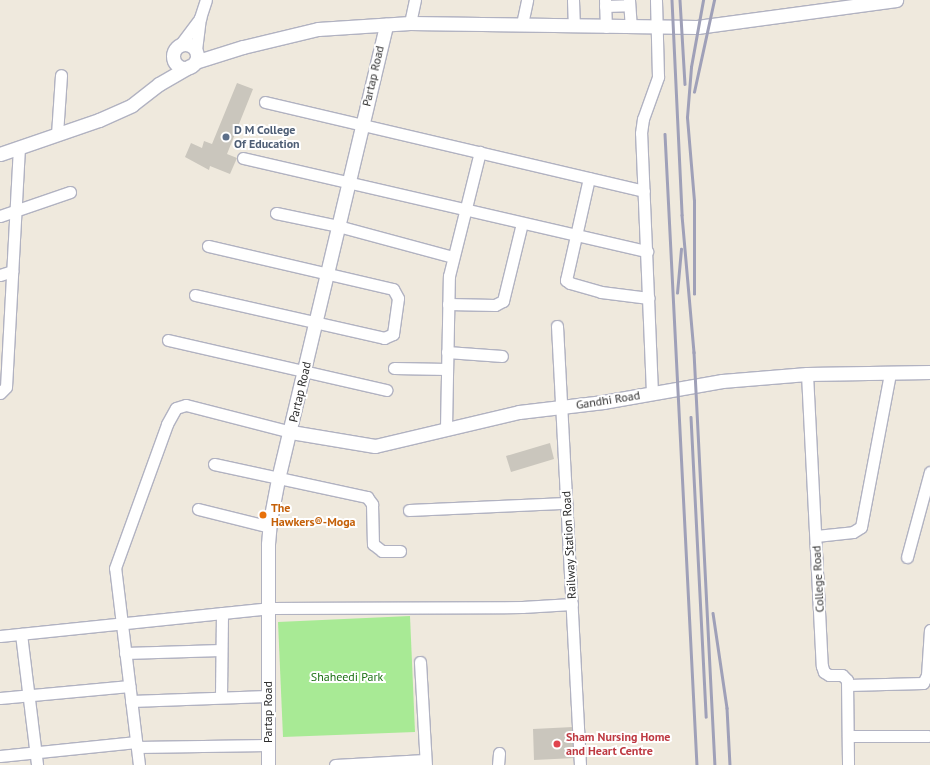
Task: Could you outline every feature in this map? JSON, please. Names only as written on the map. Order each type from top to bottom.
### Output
[{"type":"street","points":[[0,154],[99,120],[132,104],[194,60],[200,18],[206,0]]},
{"type":"street","points":[[410,23],[415,0]]},
{"type":"street","points":[[522,24],[527,0]]},
{"type":"street","points":[[573,0],[574,26]]},
{"type":"street","points":[[652,393],[641,133],[643,119],[658,77],[656,0]]},
{"type":"street","points":[[177,50],[179,65],[318,29],[410,23],[522,24],[657,28],[697,27],[896,0]]},
{"type":"street","points":[[606,27],[605,3],[629,2],[631,27]]},
{"type":"street","points":[[159,84],[177,50],[200,18]]},
{"type":"street","name":"Partap Road","points":[[268,765],[267,696],[270,527],[278,479],[291,432],[347,182],[386,25]]},
{"type":"street","points":[[177,50],[192,46],[194,60]]},
{"type":"street","points":[[57,134],[61,76]]},
{"type":"street","points":[[265,102],[644,191]]},
{"type":"street","points":[[0,393],[6,387],[15,211],[20,146]]},
{"type":"street","points":[[446,428],[448,304],[453,257],[480,152]]},
{"type":"street","points":[[243,158],[576,236],[647,251]]},
{"type":"street","points":[[590,178],[566,277],[568,282],[601,292],[649,298]]},
{"type":"street","points":[[0,216],[70,192]]},
{"type":"street","points":[[276,213],[338,226],[453,257]]},
{"type":"street","points":[[448,304],[495,305],[503,301],[522,223]]},
{"type":"street","points":[[195,295],[387,338],[394,331],[398,298],[394,289],[208,246]]},
{"type":"street","points":[[0,275],[12,271]]},
{"type":"street","name":"Railway Station Road","points":[[557,326],[580,765]]},
{"type":"street","points":[[168,340],[386,390]]},
{"type":"street","points":[[447,352],[502,356]]},
{"type":"street","points":[[394,368],[447,369]]},
{"type":"street","name":"Gandhi Road","points":[[291,432],[375,446],[399,442],[446,428],[519,412],[562,408],[722,380],[807,374],[890,374],[930,372]]},
{"type":"street","name":"College Road","points":[[807,374],[822,666],[824,672],[829,675],[846,676],[848,685]]},
{"type":"street","points":[[816,536],[853,532],[861,527],[890,374]]},
{"type":"street","points":[[139,765],[115,568],[118,556],[167,424],[176,408],[191,406],[291,432]]},
{"type":"street","points":[[214,464],[367,497],[372,504],[373,544],[382,550],[400,551]]},
{"type":"street","points":[[907,557],[930,472]]},
{"type":"street","points":[[409,510],[566,503]]},
{"type":"street","points":[[198,509],[270,527]]},
{"type":"street","points":[[0,636],[269,608],[522,607],[572,604]]},
{"type":"street","points":[[221,696],[222,613]]},
{"type":"street","points":[[848,765],[848,685],[923,683],[927,675],[930,630]]},
{"type":"street","points":[[21,634],[37,765]]},
{"type":"street","points":[[125,653],[221,650]]},
{"type":"street","points":[[335,765],[426,762],[420,662]]},
{"type":"street","points":[[0,698],[129,686]]},
{"type":"street","points":[[131,701],[221,696],[267,696]]},
{"type":"street","points":[[848,736],[928,736]]},
{"type":"street","points":[[0,756],[137,745],[268,745]]},
{"type":"street","points":[[498,765],[499,753]]},
{"type":"green space","name":"Shaheedi Park","points":[[410,616],[415,732],[283,737],[278,622]]},
{"type":"building","points":[[237,83],[253,89],[227,154],[237,158],[230,174],[210,166],[209,170],[185,157],[191,143],[202,148],[204,141],[212,144]]},
{"type":"building","points":[[550,443],[554,459],[511,472],[506,456]]},
{"type":"building","points":[[573,727],[575,758],[534,760],[533,729]]},
{"type":"railway","points":[[672,0],[682,215],[694,352],[715,765]]},
{"type":"railway","points":[[680,0],[685,84]]},
{"type":"railway","points":[[694,294],[694,201],[687,117],[691,67],[703,0]]},
{"type":"railway","points":[[694,92],[714,0]]},
{"type":"railway","points":[[665,134],[697,765]]},
{"type":"railway","points":[[677,293],[681,249]]},
{"type":"railway","points":[[691,417],[706,717]]},
{"type":"railway","points":[[713,613],[727,708],[730,765]]},
{"type":"place","name":"D M College Of Education","points":[[226,137]]},
{"type":"place","name":"The Hawkers®-Moga","points":[[263,515]]},
{"type":"place","name":"Sham Nursing Home and Heart Centre","points":[[557,744]]}]
